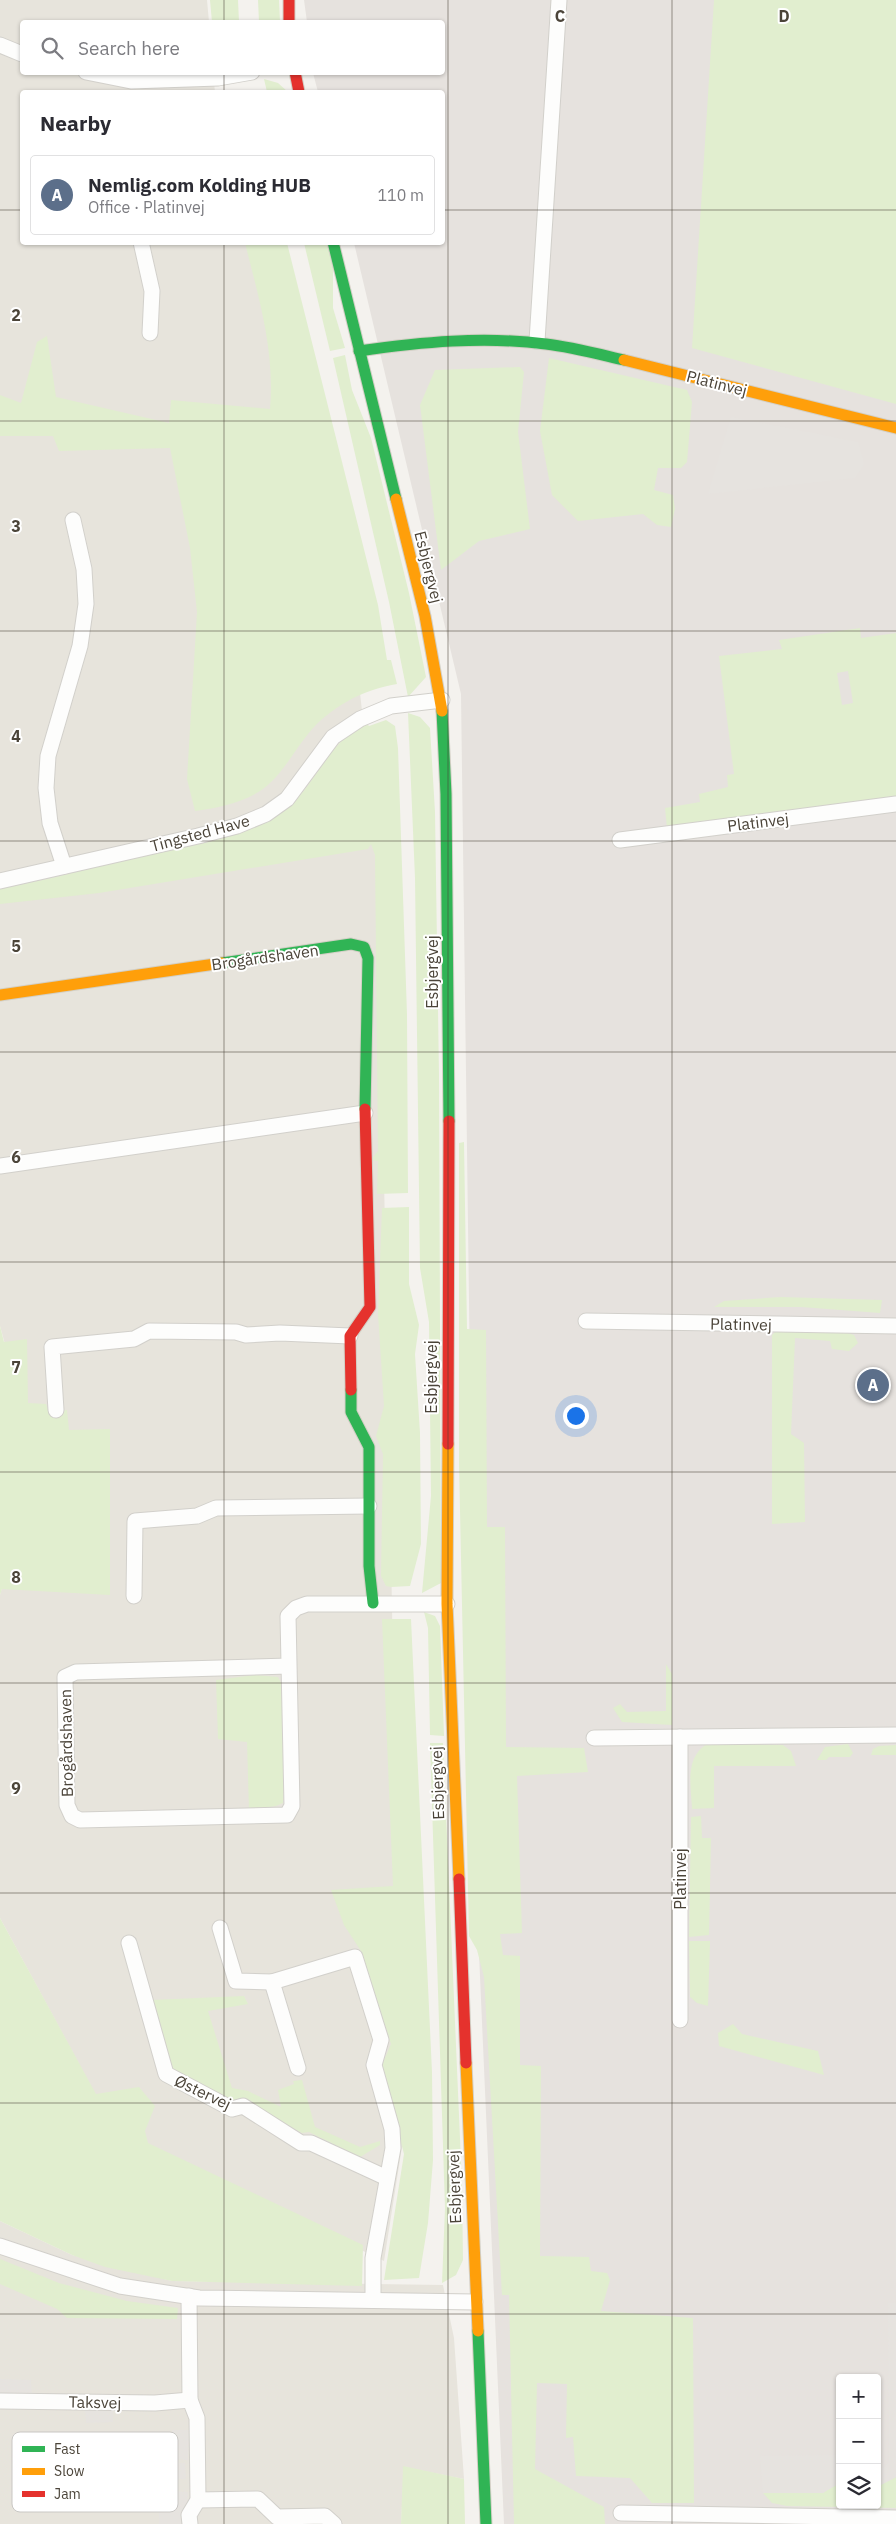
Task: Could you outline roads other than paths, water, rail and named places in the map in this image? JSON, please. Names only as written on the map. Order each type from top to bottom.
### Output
[{"type":"main road","points":[[289,0],[289,20]]},
{"type":"main road","points":[[296,75],[299,90]]},
{"type":"main road","name":"Esbjergvej","points":[[334,245],[425,616],[442,700],[446,794],[448,1057],[447,1604],[475,2302],[486,2524]]},
{"type":"main road","name":"Platinvej","points":[[359,351],[453,339],[493,338],[536,341],[575,348],[896,428]]},
{"type":"main road","name":"Brogårdshaven","points":[[0,995],[351,944],[364,947],[368,958],[365,1112],[370,1307],[350,1336]]},
{"type":"main road","points":[[350,1336],[351,1412],[369,1447],[370,1566],[374,1603]]},
{"type":"street","points":[[536,341],[559,0]]},
{"type":"street","points":[[0,45],[20,53]]},
{"type":"street","points":[[95,75],[130,87],[235,75]]},
{"type":"street","points":[[142,245],[152,291],[150,333]]},
{"type":"street","points":[[64,866],[50,823],[46,788],[48,756],[80,646],[86,604],[84,569],[73,520]]},
{"type":"street","name":"Tingsted Have","points":[[0,880],[237,826],[266,814],[287,799],[333,737],[353,723],[391,706],[442,700]]},
{"type":"street","name":"Platinvej","points":[[620,840],[896,804]]},
{"type":"street","points":[[0,1166],[365,1112]]},
{"type":"street","name":"Platinvej","points":[[586,1321],[896,1326]]},
{"type":"street","points":[[56,1410],[52,1347],[134,1339],[149,1331],[236,1332],[246,1336],[280,1333],[350,1336]]},
{"type":"street","points":[[134,1596],[135,1521],[198,1516],[216,1508],[369,1506]]},
{"type":"street","name":"Brogårdshaven","points":[[289,1666],[76,1672],[65,1677],[67,1805],[72,1816],[80,1820],[287,1815],[292,1806],[288,1616],[296,1608],[308,1604],[447,1604]]},
{"type":"street","points":[[594,1738],[896,1735]]},
{"type":"street","name":"Platinvej","points":[[680,1737],[680,2020]]},
{"type":"street","points":[[220,1928],[236,1981],[272,1982],[354,1957],[381,2040],[374,2065],[392,2129],[393,2148],[373,2258],[373,2299]]},
{"type":"street","name":"Østervej","points":[[129,1943],[166,2074],[232,2109],[243,2106],[300,2143],[312,2143],[387,2178]]},
{"type":"street","points":[[272,1982],[298,2068]]},
{"type":"street","points":[[0,2246],[120,2286],[189,2296],[475,2302]]},
{"type":"street","points":[[189,2296],[190,2400],[197,2418],[198,2500],[189,2515],[190,2524]]},
{"type":"street","name":"Taksvej","points":[[0,2401],[156,2403],[190,2400]]},
{"type":"street","points":[[198,2500],[258,2499],[278,2517],[325,2516],[334,2524]]},
{"type":"street","points":[[621,2513],[896,2518]]},
{"type":"place","name":"Nemlig.com Kolding HUB","points":[[873,1385]]}]
